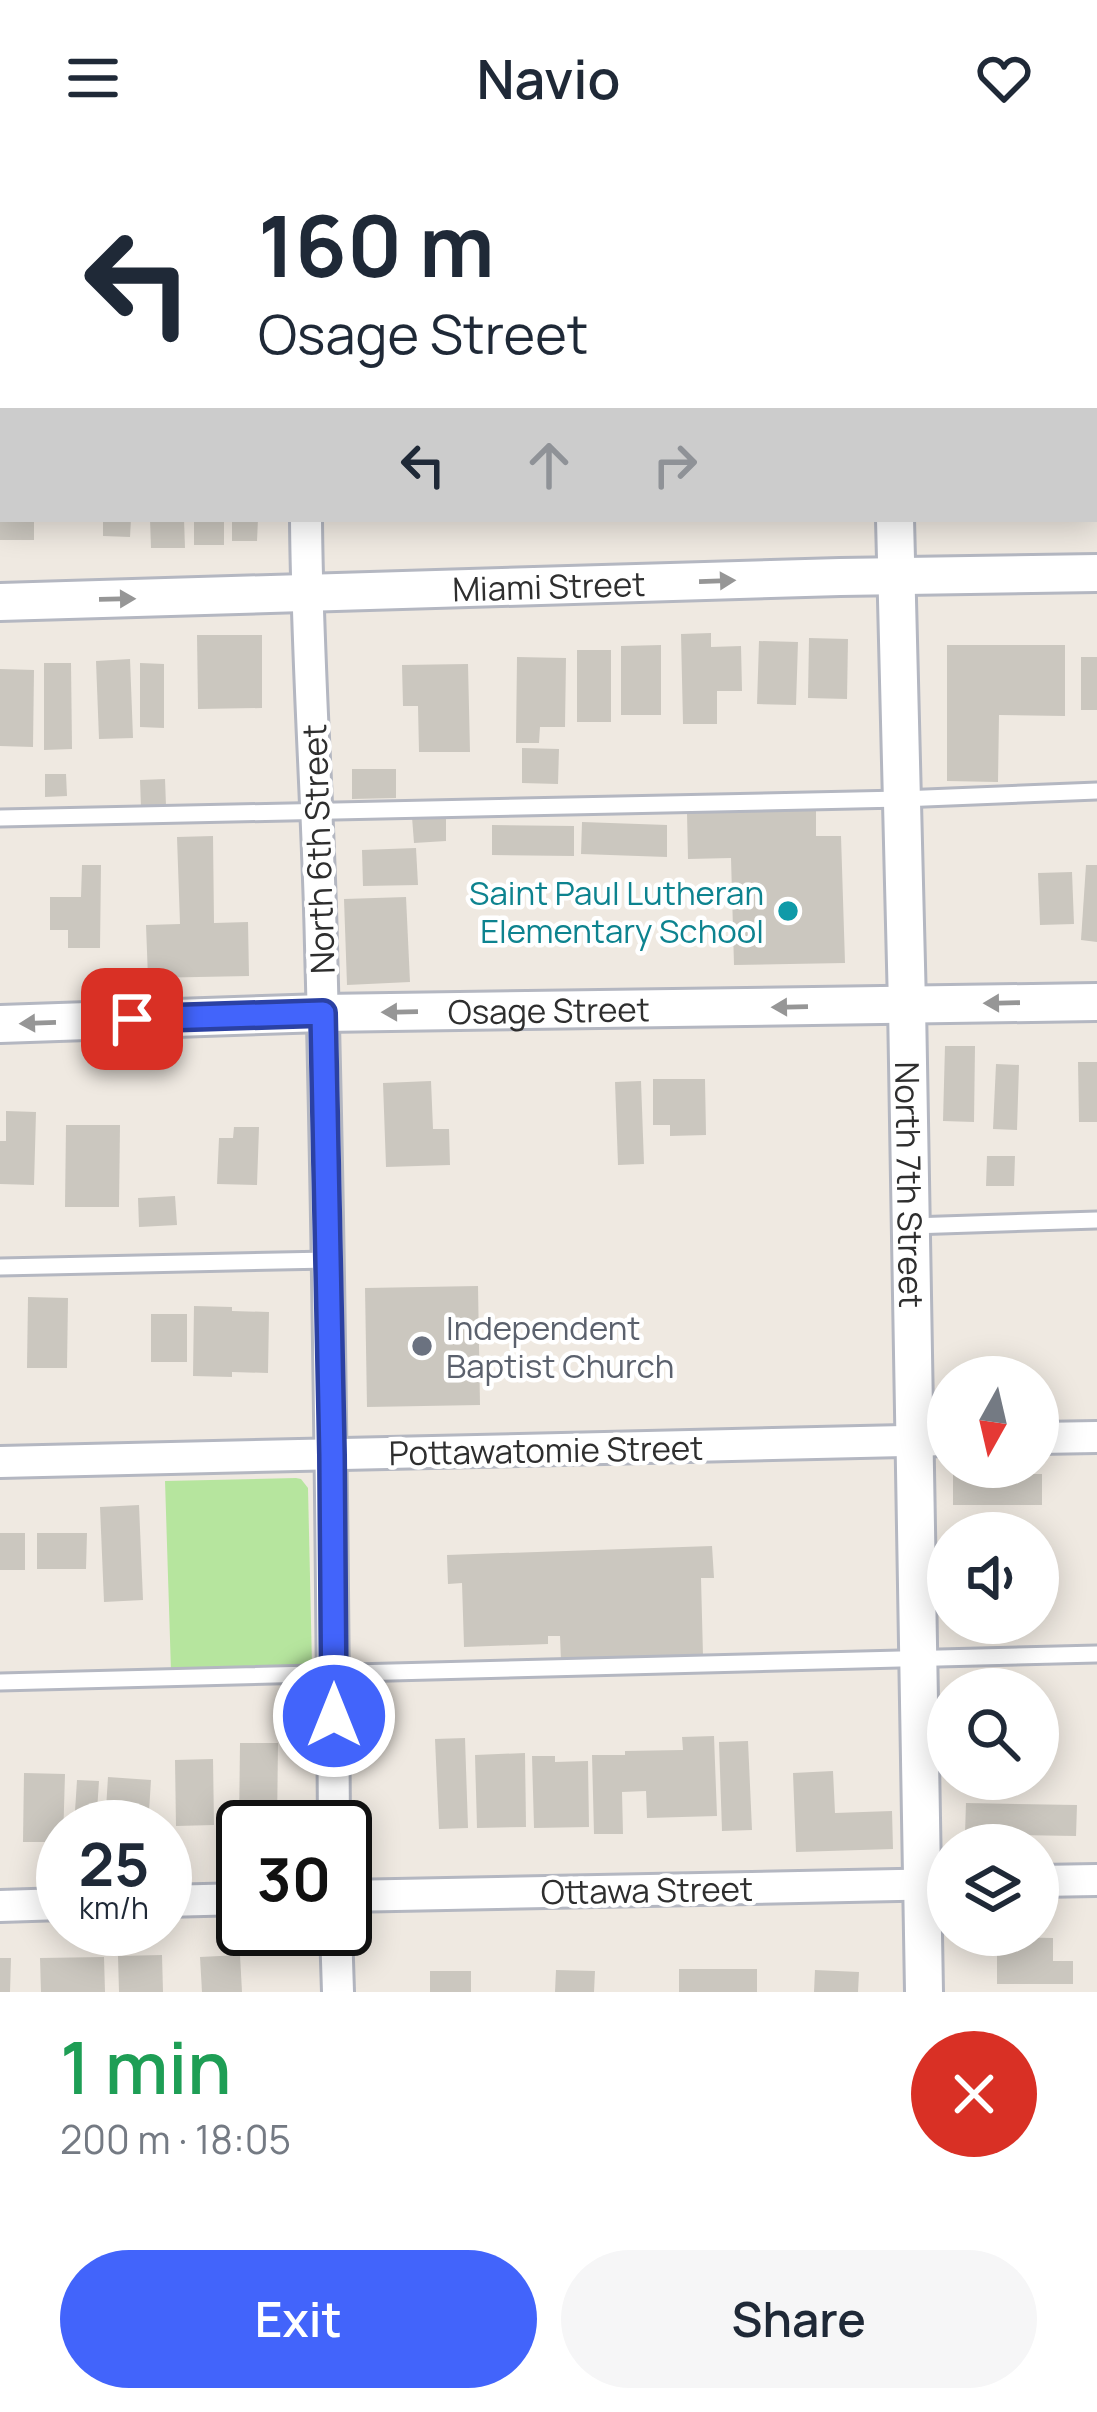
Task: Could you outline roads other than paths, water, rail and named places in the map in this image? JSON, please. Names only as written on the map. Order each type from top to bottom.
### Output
[{"type":"street","name":"North 6th Street","points":[[306,522],[323,1013],[334,1800]]},
{"type":"street","name":"North 7th Street","points":[[895,522],[911,1226],[927,1389]]},
{"type":"street","name":"Miami Street","points":[[0,602],[1097,573]]},
{"type":"street","name":"Osage Street","points":[[0,1024],[323,1013],[1097,1002]]},
{"type":"street","points":[[1059,1438],[1097,1437]]},
{"type":"street","name":"Pottawatomie Street","points":[[0,1462],[927,1440]]},
{"type":"street","name":"North 7th Street","points":[[929,1488],[920,1660],[931,1824]]},
{"type":"street","points":[[1059,1881],[1097,1880]]},
{"type":"street","name":"Ottawa Street","points":[[372,1895],[927,1885]]},
{"type":"street","points":[[0,1906],[36,1905]]},
{"type":"street","points":[[337,1956],[338,1992]]},
{"type":"street","name":"North 7th Street","points":[[924,1992],[928,1956]]},
{"type":"lane","points":[[0,818],[1097,791]]},
{"type":"lane","points":[[911,1226],[1097,1220]]},
{"type":"lane","points":[[0,1267],[328,1260]]},
{"type":"lane","points":[[0,1682],[1097,1654]]},
{"type":"place","name":"Saint Paul Lutheran Elementary School","points":[[788,911]]},
{"type":"place","name":"Independent Baptist Church","points":[[422,1346]]}]
